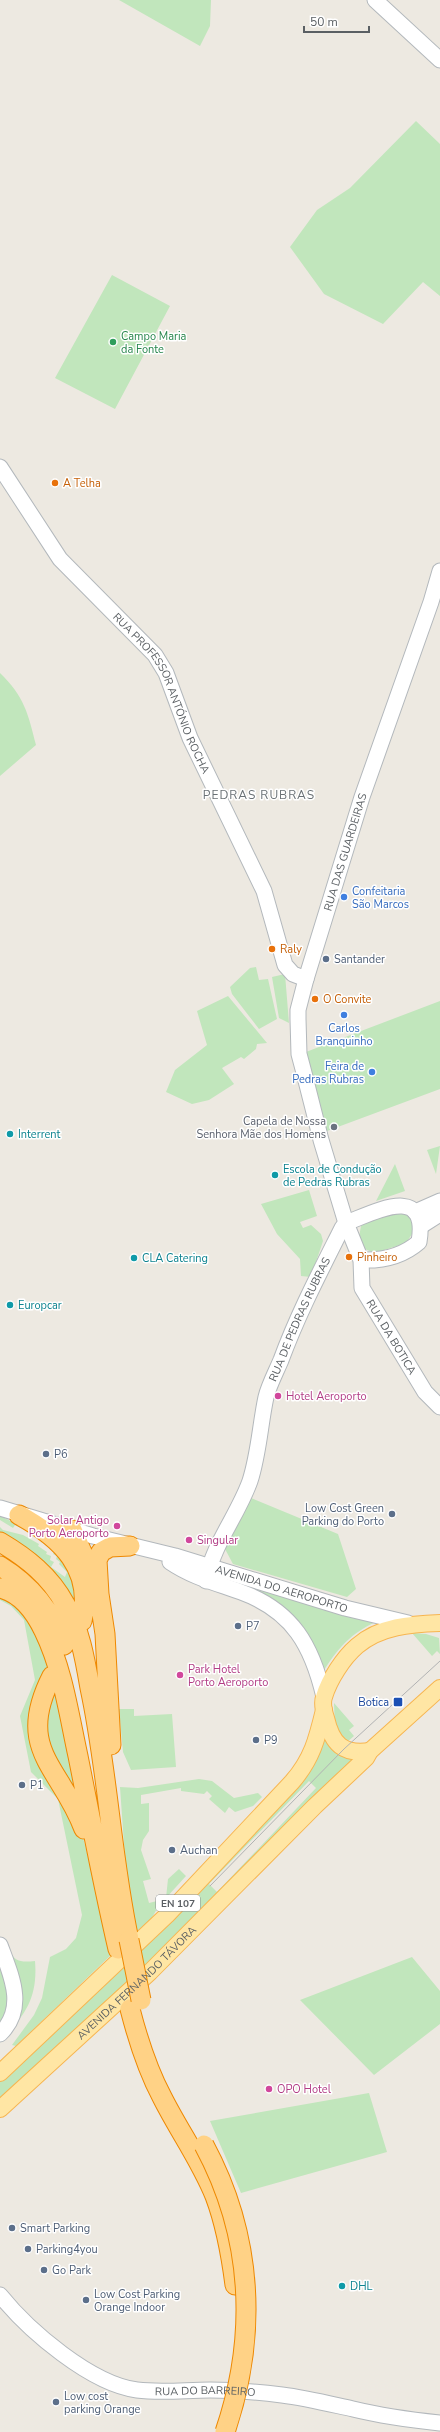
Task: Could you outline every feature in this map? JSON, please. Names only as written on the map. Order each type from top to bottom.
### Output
[{"type":"highway","points":[[19,1515],[65,1535],[87,1561],[99,1594]]},
{"type":"highway","points":[[65,1535],[67,1551],[79,1572],[84,1602],[82,1621]]},
{"type":"highway","points":[[0,1542],[42,1572],[65,1603],[77,1629],[100,1741],[116,1869],[123,1945]]},
{"type":"highway","points":[[116,1869],[116,1806],[105,1634],[99,1594],[98,1556],[110,1547],[130,1546]]},
{"type":"highway","points":[[0,1566],[13,1574],[44,1605],[61,1636],[73,1679],[102,1818],[116,1869]]},
{"type":"highway","points":[[0,1588],[11,1592],[28,1606],[42,1626],[51,1647],[66,1695],[103,1885]]},
{"type":"highway","points":[[52,1676],[45,1690],[38,1717],[39,1745],[50,1770],[75,1808],[103,1885],[123,1945],[147,2067],[162,2098],[199,2163],[215,2196],[226,2230],[235,2285],[235,2320],[232,2357],[224,2396],[212,2432]]},
{"type":"highway","points":[[136,2005],[148,2032],[160,2066],[221,2179],[233,2213],[242,2249],[247,2285],[248,2322],[244,2358],[237,2395],[225,2432]]},
{"type":"main road","points":[[374,0],[440,60]]},
{"type":"main road","name":"RUA PROFESSOR ANTÓNIO ROCHA","points":[[0,467],[60,559],[155,655],[166,673],[190,738],[264,890],[285,965],[293,974],[306,979]]},
{"type":"main road","name":"RUA DAS GUARDEIRAS","points":[[346,1223],[321,1140],[299,1054],[298,1010],[306,979],[362,797],[431,602],[440,571]]},
{"type":"main road","points":[[415,1212],[440,1201]]},
{"type":"main road","points":[[346,1223],[379,1210],[400,1204],[415,1212],[421,1226],[419,1242],[404,1252],[374,1260],[361,1260]]},
{"type":"main road","points":[[421,1226],[440,1214]]},
{"type":"main road","name":"RUA DA BOTICA","points":[[346,1223],[361,1260],[362,1288],[424,1392],[440,1407]]},
{"type":"main road","name":"RUA DE PEDRAS RUBRAS","points":[[208,1574],[249,1481],[260,1442],[267,1397],[300,1309],[346,1223]]},
{"type":"main road","points":[[0,1508],[19,1515]]},
{"type":"main road","name":"AVENIDA DO AEROPORTO","points":[[65,1535],[130,1546],[155,1552],[208,1574],[283,1615],[299,1632],[310,1651],[324,1704]]},
{"type":"main road","name":"AVENIDA DO AEROPORTO","points":[[208,1574],[408,1623]]},
{"type":"main road","points":[[408,1623],[433,1623],[440,1630]]},
{"type":"main road","name":"EN 107","points":[[0,2073],[167,1915],[306,1766],[318,1738],[324,1704],[342,1664],[357,1646],[376,1634],[408,1623]]},
{"type":"main road","name":"AVENIDA FERNANDO TÁVORA","points":[[0,2109],[155,1966],[315,1806],[366,1758],[370,1751],[440,1688]]},
{"type":"main road","points":[[324,1704],[329,1730],[337,1744],[348,1751],[370,1751]]},
{"type":"main road","points":[[0,2034],[11,2018],[16,2000],[13,1980],[1,1949]]},
{"type":"main road","name":"RUA DO BARREIRO","points":[[0,2295],[32,2328],[69,2357],[103,2380],[136,2390],[254,2391],[291,2396],[402,2419],[440,2423]]},
{"type":"green space","points":[[119,0],[211,0],[210,26],[200,46]]},
{"type":"green space","points":[[416,121],[440,144],[440,296],[423,282],[383,324],[324,294],[290,247],[317,210],[350,188]]},
{"type":"green space","name":"Campo Maria da Fonte","points":[[112,275],[170,306],[115,409],[55,378]]},
{"type":"green space","points":[[0,673],[15,689],[20,697],[30,723],[36,745],[0,776]]},
{"type":"green space","points":[[256,967],[259,980],[268,979],[277,1019],[259,1029],[232,994],[230,987],[250,968]]},
{"type":"green space","points":[[285,974],[289,1023],[279,1018],[272,977]]},
{"type":"green space","points":[[228,996],[267,1043],[257,1044],[256,1049],[244,1059],[241,1057],[222,1068],[234,1084],[209,1100],[192,1104],[166,1092],[175,1070],[207,1045],[197,1011]]},
{"type":"green space","name":"Feira de Pedras Rubras","points":[[440,1001],[440,1089],[327,1131],[298,1055]]},
{"type":"green space","points":[[440,1146],[436,1174],[427,1150]]},
{"type":"green space","points":[[395,1164],[405,1191],[376,1201]]},
{"type":"green space","points":[[309,1190],[317,1216],[300,1222],[303,1228],[311,1225],[321,1234],[323,1241],[311,1277],[301,1276],[300,1259],[277,1234],[261,1204]]},
{"type":"green space","points":[[401,1211],[412,1219],[414,1231],[406,1243],[375,1253],[362,1248],[359,1237],[361,1226],[373,1219]]},
{"type":"green space","points":[[251,1498],[338,1534],[356,1589],[347,1597],[233,1564],[225,1549]]},
{"type":"green space","points":[[0,1516],[25,1528],[48,1542],[66,1560],[77,1585],[80,1602],[79,1612],[63,1589],[45,1568],[24,1550],[0,1535],[0,1527],[3,1530],[23,1535],[39,1544],[38,1546],[47,1552],[46,1554],[51,1556],[50,1560],[54,1562],[51,1567],[65,1577],[67,1572],[59,1564],[60,1562],[56,1559],[57,1556],[53,1554],[54,1552],[50,1549],[51,1546],[41,1542],[42,1539],[15,1525],[13,1528],[0,1520]]},
{"type":"green space","points":[[230,1580],[376,1622],[359,1631],[345,1642],[323,1672],[319,1658]]},
{"type":"green space","points":[[0,1596],[10,1601],[26,1616],[37,1636],[50,1667],[31,1717],[84,1841],[112,1954],[16,2046],[12,2045],[34,2015],[42,1998],[50,1957],[66,1949],[76,1938],[82,1915],[58,1799],[31,1772],[20,1716],[35,1680],[24,1620],[11,1606],[0,1600]]},
{"type":"green space","points":[[412,1633],[426,1634],[439,1638],[440,1654],[437,1651],[432,1656]]},
{"type":"green space","points":[[56,1689],[81,1795],[74,1795],[52,1760],[43,1716]]},
{"type":"green space","points":[[334,1703],[354,1726],[349,1730],[354,1736],[346,1743],[335,1730]]},
{"type":"green space","points":[[119,1709],[134,1709],[134,1716],[172,1714],[176,1767],[131,1770],[123,1752]]},
{"type":"green space","points":[[322,1737],[358,1758],[145,1970],[0,2102],[0,2081],[104,1984]],"holes":[[[309,1781],[316,1788],[217,1892],[209,1884]]]},
{"type":"green space","points":[[199,1779],[212,1781],[234,1798],[258,1793],[262,1797],[253,1806],[235,1812],[229,1807],[225,1813],[209,1799],[212,1796],[207,1791],[204,1794],[181,1791],[181,1788],[141,1795],[141,1804],[149,1803],[149,1831],[143,1840],[141,1850],[151,1879],[143,1881],[149,1903],[157,1901],[158,1907],[149,1923],[136,1934],[128,1902],[120,1787],[138,1788]]},
{"type":"green space","points":[[179,1869],[186,1876],[166,1898],[168,1879]]},
{"type":"green space","points":[[10,1951],[17,1960],[27,1962],[35,1961],[34,1986],[28,2006],[9,2032],[0,2041],[0,1955]]},
{"type":"green space","points":[[412,1957],[440,1991],[440,2024],[374,2075],[300,2000]]},
{"type":"green space","points":[[369,2093],[387,2152],[241,2193],[210,2121]]},
{"type":"tram line","points":[[210,1886],[344,1749],[440,1661]]},
{"type":"place","name":"Campo Maria da Fonte","points":[[113,342]]},
{"type":"place","name":"A Telha","points":[[55,483]]},
{"type":"place","name":"Confeitaria São Marcos","points":[[344,897]]},
{"type":"place","name":"Raly","points":[[272,949]]},
{"type":"place","name":"Santander","points":[[326,959]]},
{"type":"place","name":"O Convite","points":[[315,999]]},
{"type":"place","name":"Carlos Branquinho","points":[[344,1015]]},
{"type":"place","name":"Feira de Pedras Rubras","points":[[372,1072]]},
{"type":"place","name":"Capela de Nossa Senhora Mãe dos Homens","points":[[334,1127]]},
{"type":"place","name":"Interrent","points":[[10,1134]]},
{"type":"place","name":"Escola de Condução de Pedras Rubras","points":[[275,1175]]},
{"type":"place","name":"Pinheiro","points":[[349,1257]]},
{"type":"place","name":"CLA Catering","points":[[134,1258]]},
{"type":"place","name":"Europcar","points":[[10,1305]]},
{"type":"place","name":"Hotel Aeroporto","points":[[278,1396]]},
{"type":"place","name":"P6","points":[[46,1454]]},
{"type":"place","name":"Low Cost Green Parking do Porto","points":[[392,1514]]},
{"type":"place","name":"Solar Antigo Porto Aeroporto","points":[[117,1526]]},
{"type":"place","name":"Singular","points":[[189,1540]]},
{"type":"place","name":"P7","points":[[238,1626]]},
{"type":"place","name":"Park Hotel Porto Aeroporto","points":[[180,1675]]},
{"type":"place","name":"Botica","points":[[398,1702]]},
{"type":"place","name":"P9","points":[[256,1740]]},
{"type":"place","name":"P1","points":[[22,1785]]},
{"type":"place","name":"Auchan","points":[[172,1850]]},
{"type":"place","name":"OPO Hotel","points":[[269,2089]]},
{"type":"place","name":"Smart Parking","points":[[12,2228]]},
{"type":"place","name":"Parking4you","points":[[28,2249]]},
{"type":"place","name":"Go Park","points":[[44,2270]]},
{"type":"place","name":"DHL","points":[[342,2286]]},
{"type":"place","name":"Low Cost Parking Orange Indoor","points":[[86,2300]]},
{"type":"place","name":"Low cost parking Orange","points":[[56,2402]]},
{"type":"district","name":"PEDRAS RUBRAS","points":[[259,795]]}]
